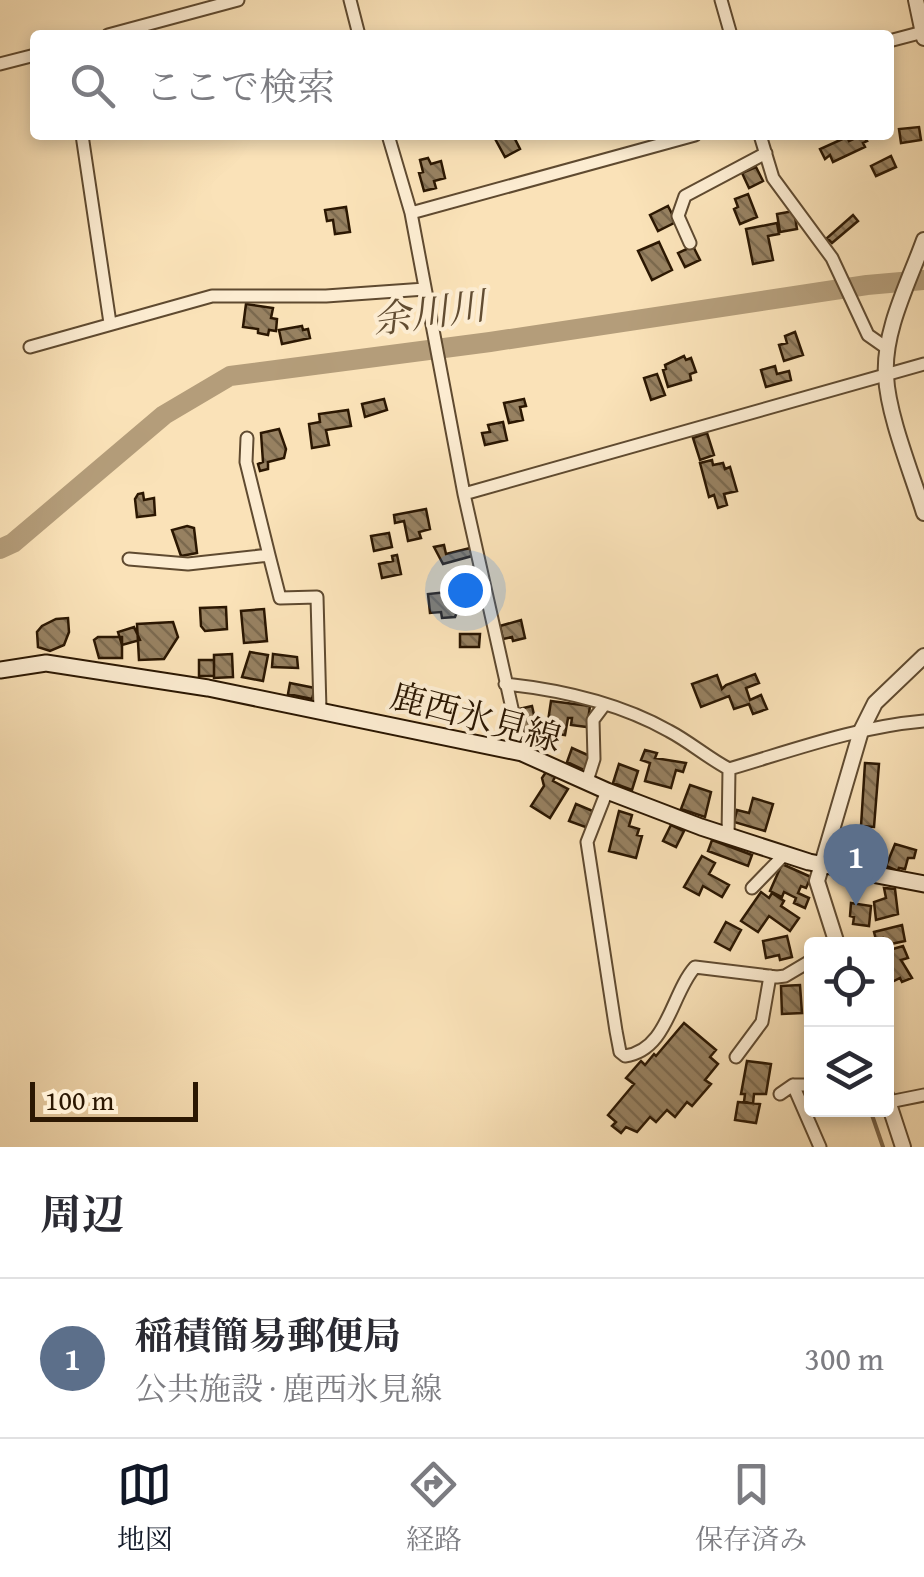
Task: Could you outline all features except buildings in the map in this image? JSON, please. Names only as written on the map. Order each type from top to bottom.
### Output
[{"type":"main road","name":"鹿西氷見線","points":[[0,670],[46,663],[71,666],[208,688],[522,753],[606,791],[728,836],[823,864],[924,884]]},
{"type":"street","points":[[127,30],[238,0]]},
{"type":"street","points":[[350,0],[359,30]]},
{"type":"street","points":[[721,0],[730,30]]},
{"type":"street","points":[[894,40],[924,35],[916,0]]},
{"type":"street","points":[[0,64],[30,56]]},
{"type":"street","points":[[83,140],[110,323]]},
{"type":"street","points":[[389,140],[411,213],[464,494],[522,753]]},
{"type":"street","points":[[411,213],[677,140]]},
{"type":"street","points":[[762,140],[773,178],[832,258],[868,335],[888,349]]},
{"type":"street","points":[[690,242],[678,216],[685,196],[766,153]]},
{"type":"street","points":[[923,243],[898,311],[886,374],[924,513]]},
{"type":"street","points":[[30,346],[212,296],[326,296],[425,288]]},
{"type":"street","points":[[464,494],[924,364]]},
{"type":"street","points":[[247,438],[246,462],[280,598],[317,597],[320,710]]},
{"type":"street","points":[[129,559],[188,564],[269,555]]},
{"type":"street","points":[[834,937],[818,881],[861,730],[876,703],[924,656]]},
{"type":"street","points":[[504,684],[544,688],[605,704],[672,732],[729,769],[861,730],[924,720]]},
{"type":"street","points":[[587,781],[594,758],[593,720],[605,704]]},
{"type":"street","points":[[728,836],[729,769]]},
{"type":"street","points":[[606,791],[587,842],[620,1052],[633,1055],[661,1030],[695,966],[785,976],[804,965]]},
{"type":"street","points":[[752,888],[785,854]]},
{"type":"street","points":[[736,1057],[762,1022],[770,976]]},
{"type":"street","points":[[780,1094],[793,1085],[804,1085]]},
{"type":"street","points":[[793,1085],[820,1147]]},
{"type":"street","points":[[894,1098],[924,1095]]},
{"type":"street","points":[[894,1117],[903,1147]]},
{"type":"waterway","name":"余川川","points":[[0,549],[13,543],[164,415],[230,376],[924,280]]},
{"type":"waterway","points":[[873,1117],[883,1147]]},
{"type":"place","name":"稲積簡易郵便局","points":[[856,906]]}]
